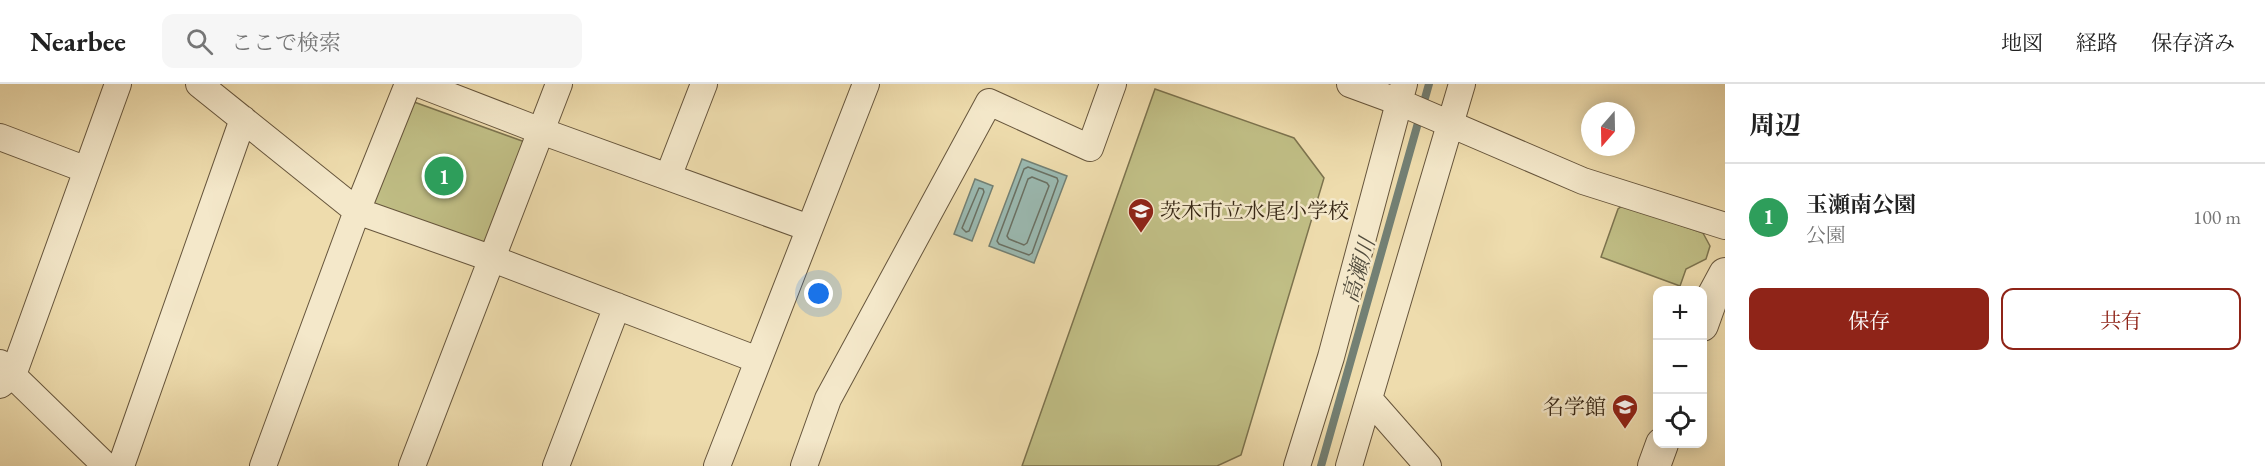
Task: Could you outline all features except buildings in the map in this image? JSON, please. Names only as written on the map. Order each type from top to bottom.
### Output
[{"type":"street","points":[[106,466],[4,374],[87,170],[118,84]]},
{"type":"street","points":[[199,84],[357,211],[493,259],[758,360]]},
{"type":"street","points":[[263,466],[357,211],[408,84]]},
{"type":"street","points":[[419,84],[541,131],[809,228]]},
{"type":"street","points":[[412,466],[559,84]]},
{"type":"street","points":[[668,177],[704,84]]},
{"type":"street","points":[[717,466],[866,84]]},
{"type":"street","points":[[804,466],[828,399],[989,102],[1090,148],[1113,84]]},
{"type":"street","points":[[1350,84],[1401,93],[1450,124],[1583,181],[1725,226]]},
{"type":"street","points":[[1350,466],[1462,84]]},
{"type":"street","points":[[1297,466],[1331,357],[1401,93]]},
{"type":"street","points":[[121,466],[243,119]]},
{"type":"street","points":[[0,137],[87,170]]},
{"type":"street","points":[[1707,311],[1725,274]]},
{"type":"street","points":[[556,466],[617,306]]},
{"type":"street","points":[[1370,400],[1428,466]]},
{"type":"street","points":[[1654,466],[1661,448]]},
{"type":"shaded area","points":[[1155,89],[1294,138],[1324,178],[1241,455],[1217,466],[1022,466]]},
{"type":"shaded area","points":[[403,98],[525,142],[485,253],[363,209]]},
{"type":"shaded area","points":[[1623,205],[1703,233],[1710,246],[1706,259],[1686,269],[1680,286],[1601,257],[1618,209]]},
{"type":"water","points":[[1022,159],[1067,176],[1034,263],[989,246]]},
{"type":"water","points":[[975,179],[993,186],[972,241],[954,234]]},
{"type":"waterway","name":"高瀬川","points":[[1321,466],[1429,84]]},
{"type":"place","name":"玉瀬南公園","points":[[444,176]]},
{"type":"place","name":"茨木市立水尾小学校","points":[[1141,234]]},
{"type":"place","name":"名学館","points":[[1625,430]]}]
